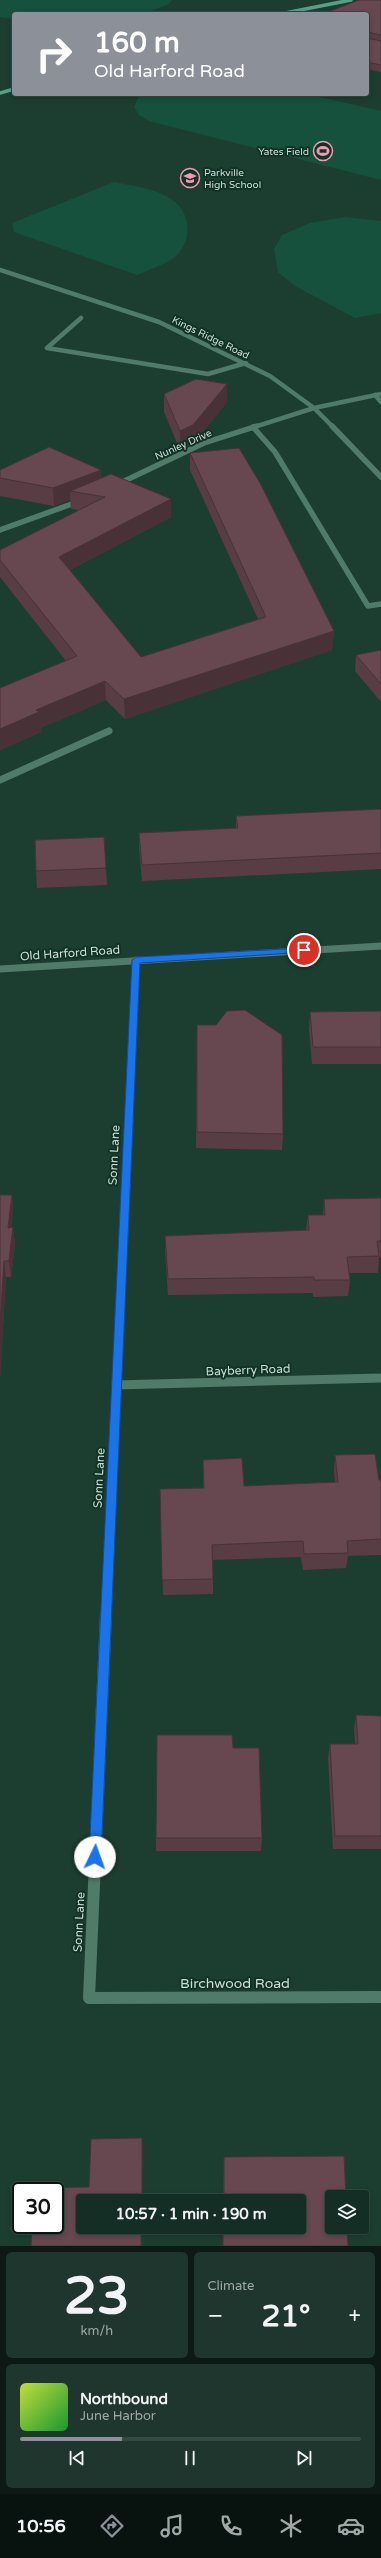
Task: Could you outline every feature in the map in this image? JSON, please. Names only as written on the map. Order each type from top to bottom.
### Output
[{"type":"main road","points":[[290,12],[351,0]]},
{"type":"main road","points":[[0,93],[12,90]]},
{"type":"street","name":"Kings Ridge Road","points":[[0,270],[159,322],[270,376],[314,408],[381,477]]},
{"type":"street","points":[[81,318],[47,348],[208,374],[246,364]]},
{"type":"street","name":"Nunley Drive","points":[[107,489],[204,443],[314,408],[381,394]]},
{"type":"street","points":[[375,395],[381,402]]},
{"type":"street","points":[[253,428],[275,452],[368,606],[381,604]]},
{"type":"street","points":[[0,530],[86,498]]},
{"type":"street","points":[[0,780],[109,731]]},
{"type":"street","name":"Old Harford Road","points":[[0,969],[381,946]]},
{"type":"street","name":"Sonn Lane","points":[[89,1998],[136,960]]},
{"type":"street","name":"Bayberry Road","points":[[116,1386],[381,1378]]},
{"type":"street","name":"Birchwood Road","points":[[89,1998],[381,1997]]},
{"type":"green space","points":[[0,0],[172,0],[169,4],[149,12],[12,12],[12,19],[0,17]]},
{"type":"green space","name":"Yates Field","points":[[141,96],[316,96],[381,111],[381,180],[149,121],[139,115],[134,107],[138,98]]},
{"type":"green space","points":[[114,182],[162,194],[175,202],[181,208],[187,224],[186,240],[183,248],[171,260],[137,275],[14,232],[12,223]]},
{"type":"green space","points":[[345,217],[381,221],[381,313],[355,318],[295,286],[278,272],[274,249],[282,235],[310,223]]},
{"type":"building","points":[[359,0],[381,0],[381,35],[369,32],[369,12],[327,12]]},
{"type":"building","points":[[369,38],[381,41],[381,65],[369,62]]},
{"type":"building","points":[[196,379],[227,384],[193,425],[180,431],[164,394]]},
{"type":"building","points":[[49,447],[101,470],[53,488],[0,478],[0,470]]},
{"type":"building","points":[[239,448],[260,483],[334,631],[124,699],[105,681],[36,710],[39,712],[0,729],[0,688],[77,656],[0,560],[0,550],[105,497],[70,491],[111,474],[171,499],[59,557],[141,657],[266,617],[190,453]]},
{"type":"building","points":[[381,650],[381,684],[356,655]]},
{"type":"building","points":[[381,809],[381,853],[142,865],[139,833],[238,828],[236,816]]},
{"type":"building","points":[[104,837],[106,868],[36,871],[35,840]]},
{"type":"building","points":[[245,1010],[282,1035],[283,1134],[197,1132],[197,1025],[216,1025],[227,1011]]},
{"type":"building","points":[[381,1011],[381,1047],[313,1047],[310,1012]]},
{"type":"building","points":[[0,1195],[12,1195],[8,1228],[13,1227],[9,1261],[4,1261],[0,1326]]},
{"type":"building","points":[[381,1198],[381,1241],[377,1241],[379,1256],[347,1257],[350,1280],[314,1280],[314,1277],[168,1279],[165,1236],[309,1230],[308,1215],[325,1215],[324,1199]]},
{"type":"building","points":[[375,1454],[379,1480],[381,1480],[381,1539],[347,1541],[348,1553],[304,1554],[303,1541],[212,1545],[213,1579],[162,1580],[160,1489],[204,1488],[203,1460],[242,1458],[244,1486],[338,1482],[335,1455]]},
{"type":"building","points":[[356,1715],[381,1716],[381,1836],[335,1836],[330,1744],[358,1744]]},
{"type":"building","points":[[157,1735],[232,1735],[233,1748],[259,1748],[262,1838],[156,1838]]},
{"type":"building","points":[[142,2138],[142,2194],[76,2194],[76,2234],[141,2234],[141,2246],[31,2246],[32,2234],[64,2234],[64,2187],[89,2187],[91,2139]]},
{"type":"building","points":[[344,2156],[346,2190],[325,2190],[325,2234],[347,2234],[348,2246],[223,2246],[223,2234],[306,2234],[306,2194],[224,2194],[224,2157]]},
{"type":"place","name":"Yates Field","points":[[323,151]]},
{"type":"place","name":"Parkville High School","points":[[190,178]]},
{"type":"route","points":[[95,1857],[136,960],[304,950]]}]
